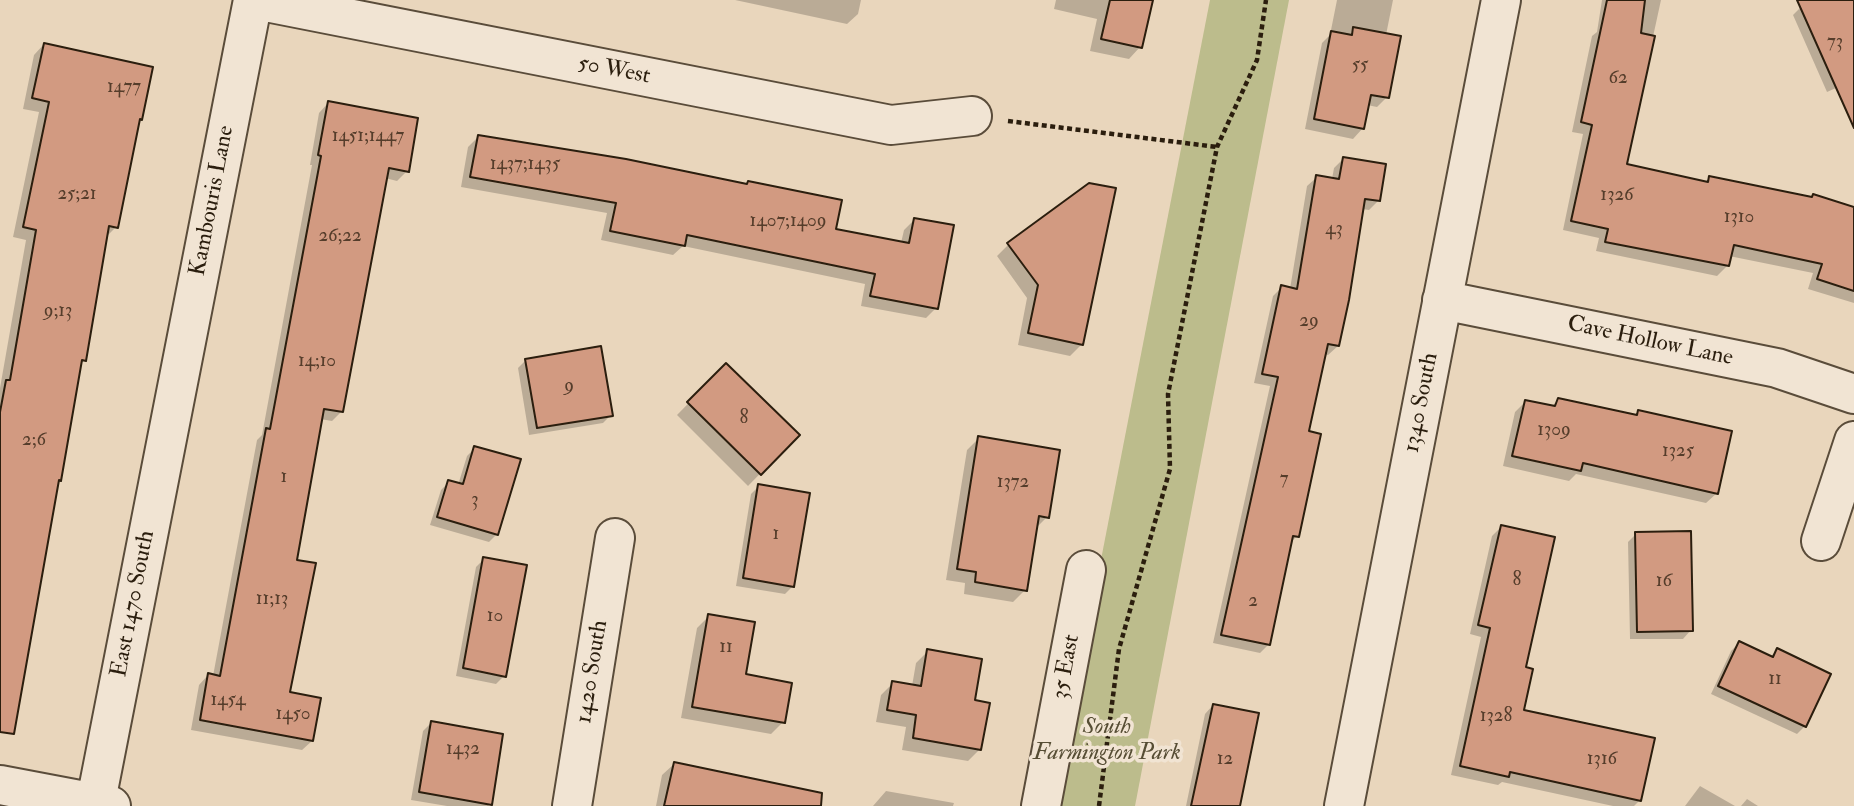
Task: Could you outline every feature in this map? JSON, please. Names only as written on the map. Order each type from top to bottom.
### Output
[{"type":"street","name":"50 West","points":[[254,0],[891,125],[972,116]]},
{"type":"street","name":"Kambouris Lane","points":[[174,401],[254,0]]},
{"type":"street","name":"1340 South","points":[[1344,806],[1502,0]]},
{"type":"street","name":"Cave Hollow Lane","points":[[1443,300],[1777,368],[1854,394]]},
{"type":"street","name":"East 1470 South","points":[[100,805],[174,401]]},
{"type":"street","points":[[1821,541],[1854,441]]},
{"type":"street","name":"1420 South","points":[[572,806],[615,537]]},
{"type":"street","name":"35 East","points":[[1041,806],[1086,570]]},
{"type":"street","points":[[0,785],[100,805]]},
{"type":"path","points":[[1099,806],[1119,649],[1170,470],[1168,394],[1217,147],[1257,60],[1266,0]]},
{"type":"path","points":[[972,116],[1217,147]]},
{"type":"green space","name":"South Farmington Park","points":[[1210,0],[1289,0],[1135,806],[1053,806]]},
{"type":"building","points":[[1110,0],[1153,0],[1142,48],[1101,39]]},
{"type":"building","points":[[1607,0],[1645,0],[1641,33],[1655,36],[1627,164],[1708,182],[1709,176],[1812,197],[1813,194],[1854,207],[1854,291],[1817,279],[1822,264],[1734,245],[1729,266],[1605,242],[1608,229],[1571,221],[1592,125],[1581,122]]},
{"type":"building","points":[[1797,0],[1854,0],[1854,128]]},
{"type":"building","points":[[1353,27],[1401,36],[1389,98],[1371,95],[1364,129],[1314,119],[1331,31],[1352,35]]},
{"type":"building","points":[[44,43],[153,67],[118,228],[109,226],[86,361],[82,360],[61,481],[59,480],[14,734],[0,732],[0,412],[6,380],[10,380],[36,230],[23,227],[49,102],[32,98]]},
{"type":"building","points":[[328,101],[418,118],[409,172],[389,168],[343,412],[324,409],[297,560],[316,563],[290,692],[321,698],[313,741],[200,720],[208,673],[220,676],[266,428],[270,429],[321,156],[318,155]]},
{"type":"building","points":[[478,135],[626,159],[842,200],[836,229],[909,243],[914,218],[954,225],[938,309],[870,296],[875,274],[687,235],[685,246],[610,231],[616,203],[470,177]]},
{"type":"building","points":[[1343,157],[1386,164],[1380,201],[1365,199],[1339,346],[1328,344],[1309,431],[1321,434],[1299,537],[1293,536],[1270,645],[1221,635],[1278,377],[1262,374],[1281,285],[1297,289],[1316,175],[1339,179]]},
{"type":"building","points":[[1089,183],[1116,188],[1083,345],[1028,333],[1038,285],[1007,243]]},
{"type":"building","points":[[601,346],[613,416],[537,428],[525,359]]},
{"type":"building","points":[[726,363],[800,435],[761,475],[687,402]]},
{"type":"building","points":[[1558,398],[1637,415],[1638,410],[1732,431],[1718,494],[1583,463],[1581,471],[1512,456],[1525,400],[1555,406]]},
{"type":"building","points":[[978,436],[1060,450],[1049,518],[1039,516],[1027,591],[975,582],[976,572],[957,569]]},
{"type":"building","points":[[474,446],[521,459],[498,535],[437,517],[448,480],[463,484]]},
{"type":"building","points":[[758,484],[810,493],[794,587],[743,578]]},
{"type":"building","points":[[1501,525],[1555,537],[1526,667],[1533,669],[1524,710],[1655,738],[1641,801],[1510,772],[1509,777],[1460,766],[1490,628],[1478,625]]},
{"type":"building","points":[[1691,531],[1693,631],[1637,632],[1635,532]]},
{"type":"building","points":[[483,557],[527,565],[506,677],[463,668]]},
{"type":"building","points":[[708,614],[755,622],[746,674],[792,683],[785,723],[692,707]]},
{"type":"building","points":[[1739,641],[1773,657],[1777,648],[1831,674],[1806,727],[1718,686]]},
{"type":"building","points":[[927,649],[982,659],[975,700],[990,703],[981,750],[913,738],[916,715],[887,710],[892,681],[921,686]]},
{"type":"building","points":[[1213,704],[1259,713],[1240,806],[1191,806]]},
{"type":"building","points":[[431,721],[503,734],[492,805],[419,792]]},
{"type":"building","points":[[674,762],[822,793],[821,806],[664,806]]}]
